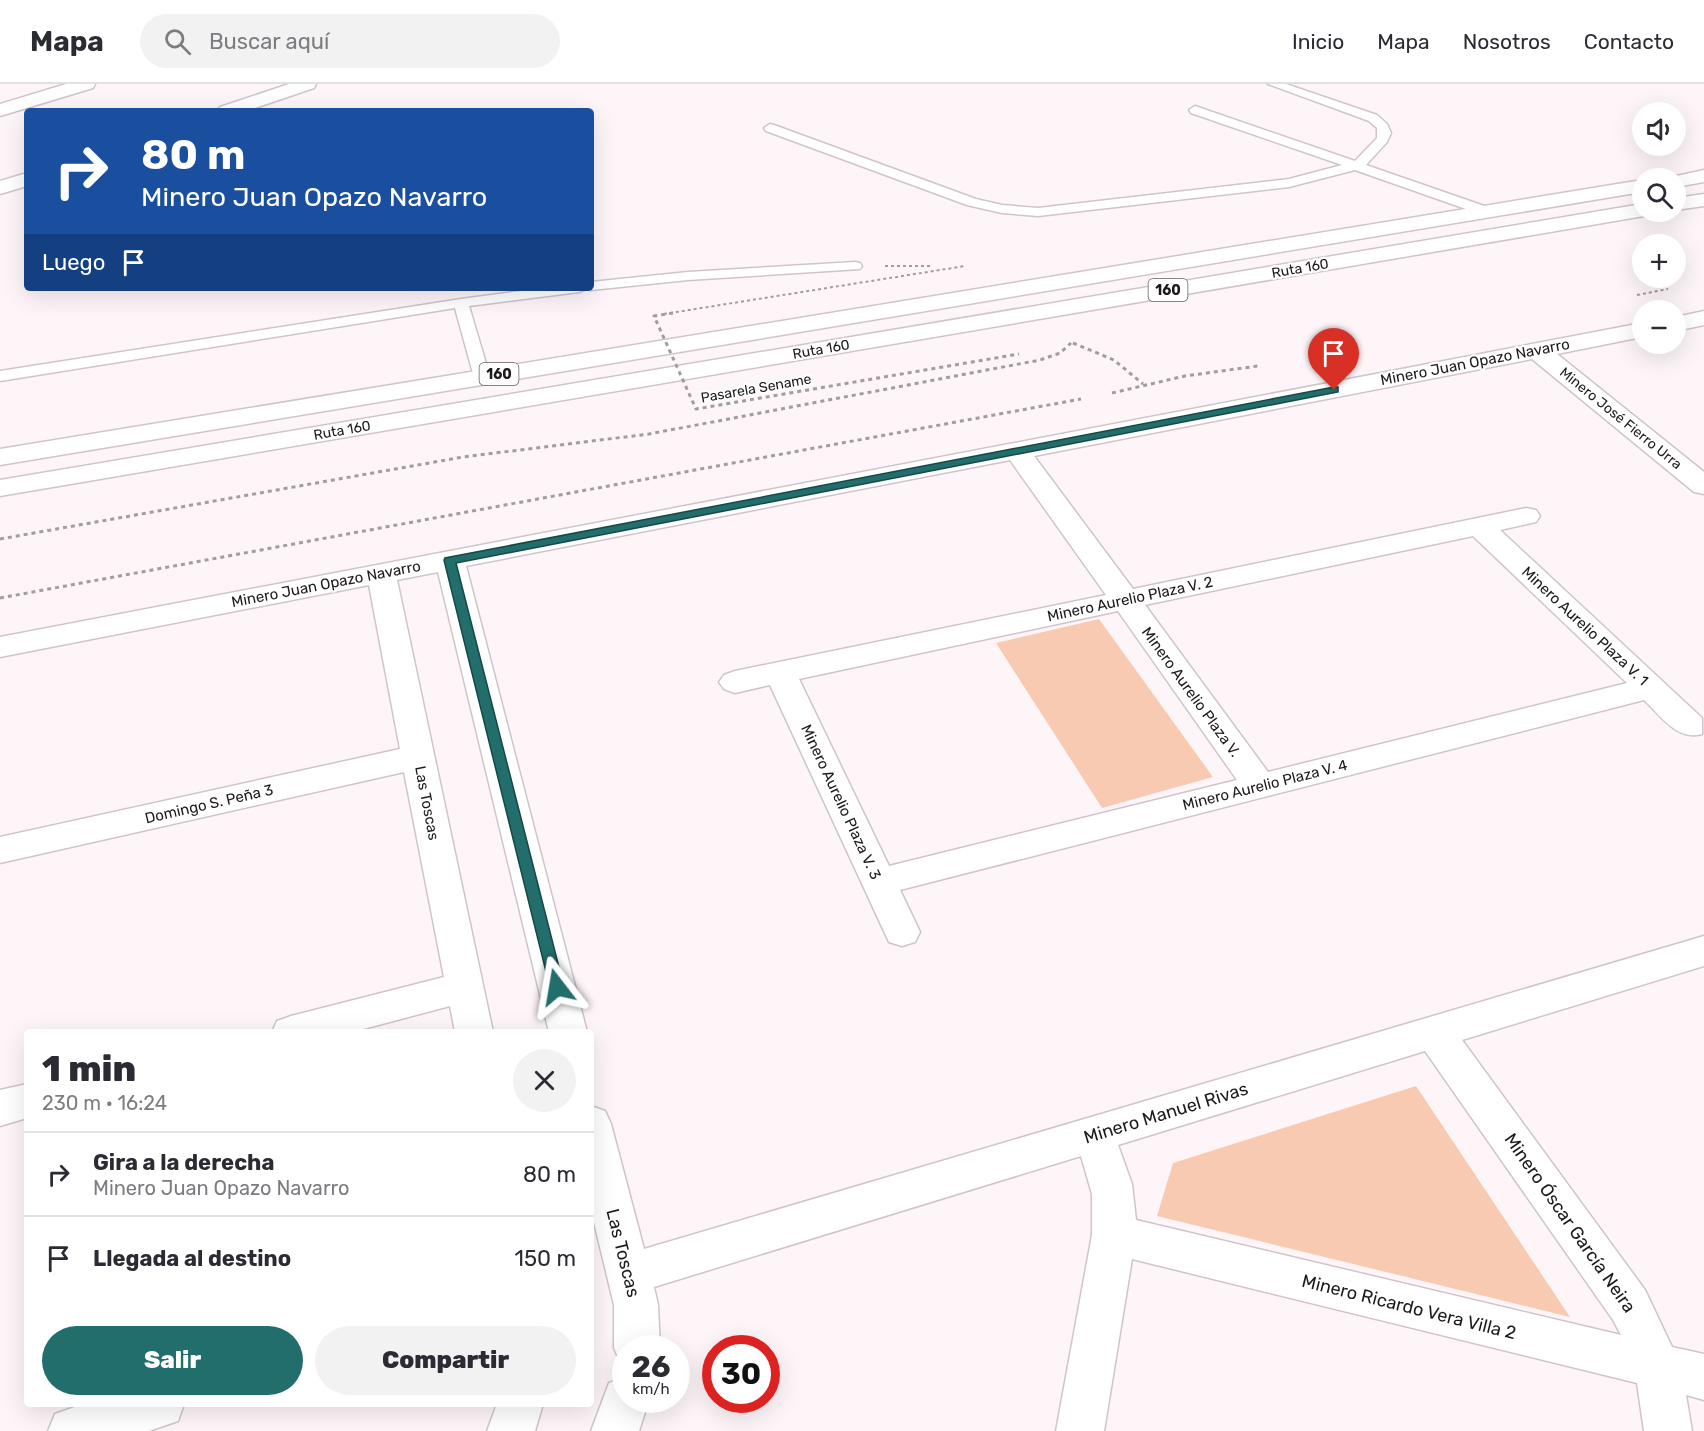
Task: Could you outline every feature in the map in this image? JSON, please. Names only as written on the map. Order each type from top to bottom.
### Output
[{"type":"main road","points":[[0,110],[86,84]]},
{"type":"main road","points":[[236,108],[307,84]]},
{"type":"main road","points":[[1686,179],[1704,176]]},
{"type":"main road","points":[[0,188],[24,180]]},
{"type":"main road","name":"Ruta 160","points":[[0,458],[1632,188]]},
{"type":"main road","points":[[1686,203],[1704,200]]},
{"type":"main road","name":"Ruta 160","points":[[0,488],[1632,212]]},
{"type":"main road","points":[[1686,322],[1704,318]]},
{"type":"main road","name":"Minero Juan Opazo Navarro","points":[[0,647],[1632,332]]},
{"type":"main road","name":"Minero José Fierro Urra","points":[[1537,350],[1704,486]]},
{"type":"main road","name":"Minero Aurelio Plaza V.","points":[[1017,451],[1260,786]]},
{"type":"main road","name":"Minero Aurelio Plaza V. 2","points":[[735,681],[1526,516]]},
{"type":"main road","name":"Minero Aurelio Plaza V. 1","points":[[1479,526],[1690,726]]},
{"type":"main road","points":[[450,560],[567,1029]]},
{"type":"main road","name":"Las Toscas","points":[[381,574],[473,1029]]},
{"type":"main road","name":"Minero Aurelio Plaza V. 3","points":[[780,672],[902,932]]},
{"type":"main road","name":"Minero Aurelio Plaza V. 4","points":[[879,882],[1650,688]]},
{"type":"main road","name":"Domingo S. Peña 3","points":[[0,850],[418,757]]},
{"type":"main road","name":"Minero Manuel Rivas","points":[[628,1274],[1704,951]]},
{"type":"main road","points":[[303,1029],[465,987]]},
{"type":"main road","name":"Minero Óscar García Neira","points":[[1434,1032],[1629,1305],[1646,1335],[1658,1367],[1668,1431]]},
{"type":"main road","points":[[0,1108],[24,1102]]},
{"type":"main road","points":[[1080,1431],[1114,1235],[1115,1204],[1112,1180],[1093,1135]]},
{"type":"main road","name":"Las Toscas","points":[[594,1136],[636,1305],[637,1335]]},
{"type":"main road","name":"Minero Ricardo Vera Villa 2","points":[[1114,1235],[1703,1376]]},
{"type":"main road","points":[[72,1431],[151,1407]]},
{"type":"main road","points":[[511,1431],[519,1407]]},
{"type":"main road","points":[[615,1431],[621,1413]]},
{"type":"lane","points":[[770,128],[972,202],[1020,211],[1057,212],[1289,183],[1359,165],[1383,139],[1385,133],[1379,122],[1373,118],[1274,84]]},
{"type":"lane","points":[[1195,110],[1359,165],[1488,212]]},
{"type":"lane","points":[[594,286],[688,276],[855,266]]},
{"type":"lane","points":[[0,376],[461,303],[555,291]]},
{"type":"lane","points":[[461,303],[482,377]]},
{"type":"path","name":"Pasarela Sename","points":[[855,266],[965,266],[654,316],[696,409],[1019,354]]},
{"type":"path","points":[[0,538],[463,457],[586,443],[712,422],[1040,360],[1060,352],[1072,343],[1114,360],[1143,385]]},
{"type":"path","points":[[0,598],[1064,402]]},
{"type":"shaded area","points":[[1099,619],[1213,777],[1102,808],[996,643]]},
{"type":"shaded area","points":[[1416,1086],[1570,1317],[1157,1216],[1173,1163]]},
{"type":"route","points":[[557,987],[450,560],[1334,390]]}]
